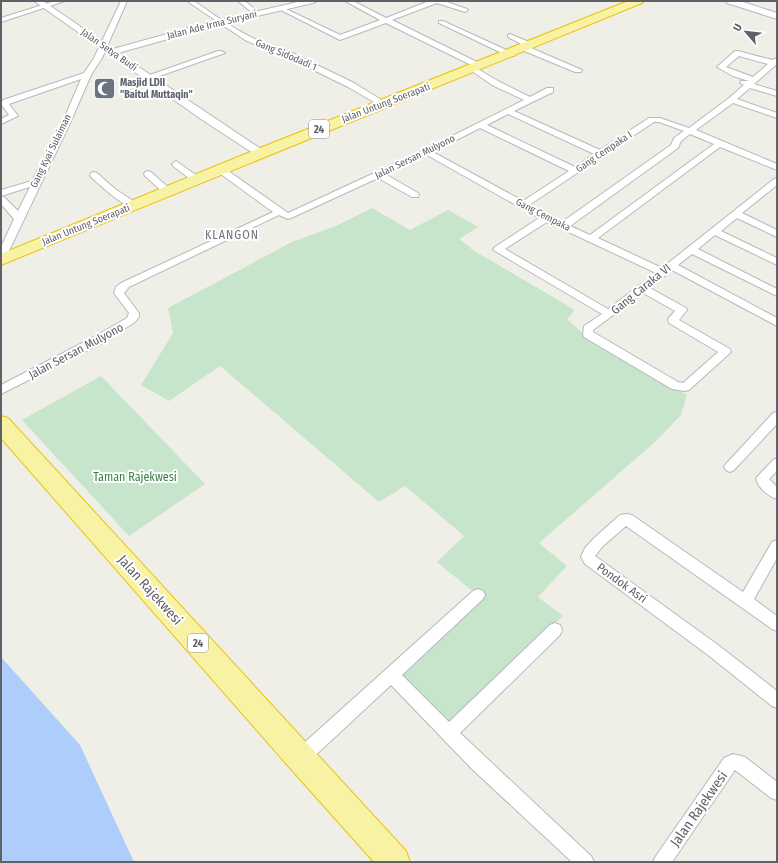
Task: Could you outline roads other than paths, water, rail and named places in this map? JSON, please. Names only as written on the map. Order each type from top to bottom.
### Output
[{"type":"highway","name":"Jalan Untung Soerapati","points":[[1,260],[135,206],[260,153],[522,49],[633,2]]},
{"type":"highway","name":"Jalan Rajekwesi","points":[[1,424],[395,862]]},
{"type":"main road","points":[[730,1],[777,16]]},
{"type":"street","name":"Jalan Setya Budi","points":[[38,1],[260,153]]},
{"type":"street","points":[[1,20],[62,1]]},
{"type":"street","name":"Gang Kyai Sulaiman","points":[[1,257],[35,184],[67,121],[87,75],[107,49],[124,1]]},
{"type":"street","name":"Gang Sidodadi 1","points":[[190,1],[222,22],[264,46],[274,51],[283,52],[351,85],[384,104]]},
{"type":"street","points":[[242,1],[256,14]]},
{"type":"street","points":[[277,1],[284,8],[340,38],[436,1],[465,10]]},
{"type":"street","name":"Jalan Ade Irma Suryani","points":[[107,49],[311,1]]},
{"type":"street","points":[[348,1],[387,20],[475,68],[495,83],[532,100]]},
{"type":"street","points":[[440,22],[522,49],[578,70]]},
{"type":"street","points":[[510,36],[522,49]]},
{"type":"street","points":[[148,77],[221,52]]},
{"type":"street","points":[[775,61],[738,53],[721,67],[777,94]]},
{"type":"street","points":[[563,226],[675,146],[678,140],[732,100],[775,61]]},
{"type":"street","points":[[716,73],[752,82]]},
{"type":"street","points":[[1,122],[14,116],[5,104],[6,102],[87,75]]},
{"type":"street","name":"Jalan Sersan Mulyono","points":[[1,390],[98,340],[131,320],[134,317],[134,313],[119,292],[125,285],[210,246],[278,212],[289,216],[380,175],[550,90]]},
{"type":"street","points":[[732,100],[777,116]]},
{"type":"street","points":[[508,111],[601,154]]},
{"type":"street","name":"Gang Cempaka I","points":[[523,205],[652,120],[660,120],[690,131]]},
{"type":"street","points":[[480,126],[576,171]]},
{"type":"street","points":[[690,131],[777,167]]},
{"type":"street","points":[[590,239],[720,143]]},
{"type":"street","name":"Gang Cempaka","points":[[427,152],[546,218],[662,272]]},
{"type":"street","points":[[176,164],[197,180]]},
{"type":"street","points":[[221,170],[278,212]]},
{"type":"street","points":[[148,174],[168,192]]},
{"type":"street","points":[[94,175],[112,191],[135,206]]},
{"type":"street","points":[[380,175],[415,195]]},
{"type":"street","name":"Gang Caraka VI","points":[[643,288],[682,310],[672,319],[673,321],[727,352],[685,387],[676,386],[588,334],[588,329],[610,314],[777,181]]},
{"type":"street","points":[[1,193],[29,184],[35,184]]},
{"type":"street","points":[[3,204],[19,218]]},
{"type":"street","points":[[736,214],[777,234]]},
{"type":"street","points":[[546,218],[498,249],[610,314]]},
{"type":"street","points":[[714,231],[777,262]]},
{"type":"street","points":[[690,249],[777,293]]},
{"type":"street","points":[[670,265],[777,322]]},
{"type":"street","points":[[730,467],[777,416]]},
{"type":"street","points":[[777,463],[762,478],[763,483],[777,494]]},
{"type":"street","name":"Pondok Asri","points":[[777,624],[627,519],[625,519],[589,552],[588,557],[590,560],[713,650],[777,701]]},
{"type":"street","points":[[745,602],[777,546]]},
{"type":"street","points":[[300,758],[478,595]]},
{"type":"street","points":[[449,734],[556,630]]},
{"type":"street","points":[[391,675],[449,734],[585,862]]},
{"type":"street","name":"Jalan Rajekwesi","points":[[662,862],[730,764],[733,762],[739,763],[777,792]]},
{"type":"water","points":[[1,657],[80,745],[134,862],[1,862]]},
{"type":"place","name":"Masjid LDII \"Baitul Muttaqin\"","points":[[105,89]]},
{"type":"district","name":"KLANGON","points":[[232,235]]},
{"type":"park label","name":"Taman Rajekwesi","points":[[135,477]]}]
